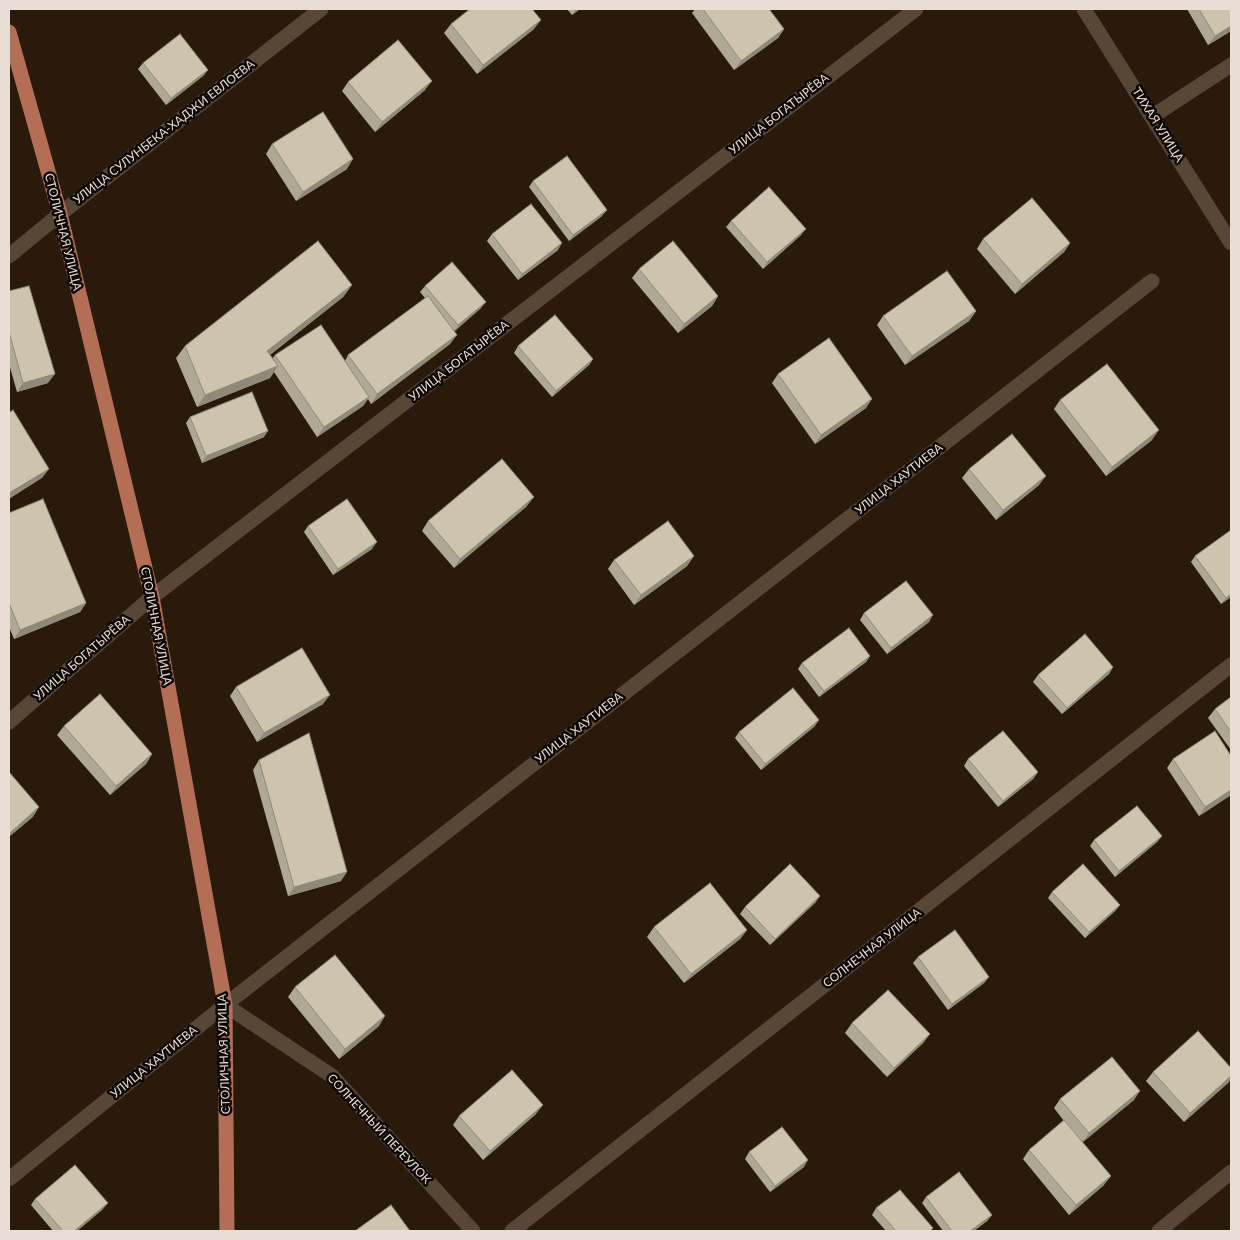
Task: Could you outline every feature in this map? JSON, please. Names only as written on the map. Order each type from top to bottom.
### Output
[{"type":"main road","name":"СТОЛИЧНАЯ УЛИЦА","points":[[9,32],[60,214],[152,597],[225,1005],[227,1231]]},
{"type":"street","name":"УЛИЦА СУЛУНБЕКА-ХАДЖИ ЕВЛОЕВА","points":[[9,256],[321,9]]},
{"type":"street","name":"УЛИЦА БОГАТЫРЁВА","points":[[9,722],[152,597],[916,9]]},
{"type":"street","name":"ТИХАЯ УЛИЦА","points":[[1084,9],[1231,243]]},
{"type":"street","points":[[1152,116],[1231,65]]},
{"type":"street","name":"УЛИЦА ХАУТИЕВА","points":[[9,1179],[225,1005],[1152,281]]},
{"type":"street","name":"СОЛНЕЧНАЯ УЛИЦА","points":[[512,1231],[1231,665]]},
{"type":"street","name":"СОЛНЕЧНЫЙ ПЕРЕУЛОК","points":[[225,1005],[332,1076],[473,1231]]},
{"type":"street","points":[[1159,1231],[1231,1172]]},
{"type":"building","points":[[470,9],[532,9],[541,20],[483,65],[451,24]]},
{"type":"building","points":[[703,9],[769,9],[784,29],[741,61]]},
{"type":"building","points":[[1199,9],[1231,9],[1231,26],[1215,36]]},
{"type":"building","points":[[180,34],[208,70],[171,98],[143,63]]},
{"type":"building","points":[[398,40],[432,81],[382,122],[348,82]]},
{"type":"building","points":[[323,112],[353,159],[303,192],[272,144]]},
{"type":"building","points":[[567,156],[607,210],[573,235],[533,181]]},
{"type":"building","points":[[769,187],[806,229],[767,262],[731,221]]},
{"type":"building","points":[[1032,198],[1070,243],[1022,284],[983,239]]},
{"type":"building","points":[[531,204],[562,243],[522,274],[492,234]]},
{"type":"building","points":[[318,241],[352,285],[267,351],[278,366],[205,395],[185,346]]},
{"type":"building","points":[[673,241],[718,296],[684,324],[639,269]]},
{"type":"building","points":[[452,262],[486,302],[458,325],[425,286]]},
{"type":"building","points":[[947,271],[976,311],[912,356],[883,316]]},
{"type":"building","points":[[29,286],[55,374],[23,383],[9,332],[9,291]]},
{"type":"building","points":[[428,296],[457,335],[377,394],[348,355]]},
{"type":"building","points":[[555,315],[593,359],[556,391],[518,346]]},
{"type":"building","points":[[321,325],[369,397],[324,427],[275,355]]},
{"type":"building","points":[[829,338],[872,399],[821,435],[778,374]]},
{"type":"building","points":[[1107,364],[1159,430],[1112,467],[1060,400]]},
{"type":"building","points":[[252,392],[268,431],[206,456],[190,417]]},
{"type":"building","points":[[13,410],[49,469],[9,493],[9,413]]},
{"type":"building","points":[[1012,434],[1046,476],[1003,510],[969,469]]},
{"type":"building","points":[[502,459],[534,497],[460,559],[428,521]]},
{"type":"building","points":[[43,499],[86,603],[20,630],[9,603],[9,513]]},
{"type":"building","points":[[347,499],[377,542],[338,569],[308,526]]},
{"type":"building","points":[[668,521],[694,556],[641,595],[614,560]]},
{"type":"building","points":[[1231,530],[1231,594],[1226,598],[1195,556]]},
{"type":"building","points":[[906,581],[933,615],[891,648],[864,613]]},
{"type":"building","points":[[849,628],[870,656],[824,691],[802,663]]},
{"type":"building","points":[[1085,634],[1113,667],[1067,708],[1038,675]]},
{"type":"building","points":[[302,648],[330,695],[264,733],[236,687]]},
{"type":"building","points":[[793,688],[819,720],[765,764],[739,732]]},
{"type":"building","points":[[100,694],[152,754],[116,786],[64,726]]},
{"type":"building","points":[[1231,697],[1231,732],[1215,709]]},
{"type":"building","points":[[1003,731],[1038,772],[1003,801],[968,759]]},
{"type":"building","points":[[1215,731],[1231,756],[1231,790],[1205,807],[1173,759]]},
{"type":"building","points":[[309,733],[347,872],[294,887],[259,760]]},
{"type":"building","points":[[9,772],[39,807],[9,834]]},
{"type":"building","points":[[1137,806],[1162,836],[1119,871],[1094,840]]},
{"type":"building","points":[[790,864],[820,896],[775,939],[745,907]]},
{"type":"building","points":[[1083,864],[1120,905],[1089,932],[1052,892]]},
{"type":"building","points":[[710,883],[747,930],[691,974],[654,927]]},
{"type":"building","points":[[955,930],[989,977],[952,1004],[918,957]]},
{"type":"building","points":[[335,955],[385,1016],[345,1049],[295,987]]},
{"type":"building","points":[[888,990],[930,1034],[894,1068],[852,1023]]},
{"type":"building","points":[[1198,1031],[1231,1068],[1231,1076],[1190,1113],[1153,1072]]},
{"type":"building","points":[[1112,1057],[1140,1091],[1089,1133],[1060,1099]]},
{"type":"building","points":[[512,1070],[543,1105],[490,1151],[459,1116]]},
{"type":"building","points":[[1064,1120],[1111,1176],[1076,1205],[1029,1150]]},
{"type":"building","points":[[782,1127],[808,1160],[775,1186],[749,1152]]},
{"type":"building","points":[[75,1165],[108,1203],[74,1231],[63,1231],[35,1199]]},
{"type":"building","points":[[959,1172],[992,1215],[970,1231],[952,1231],[926,1197]]},
{"type":"building","points":[[900,1190],[933,1228],[930,1231],[896,1231],[876,1208]]},
{"type":"building","points":[[391,1205],[410,1231],[355,1231]]}]
